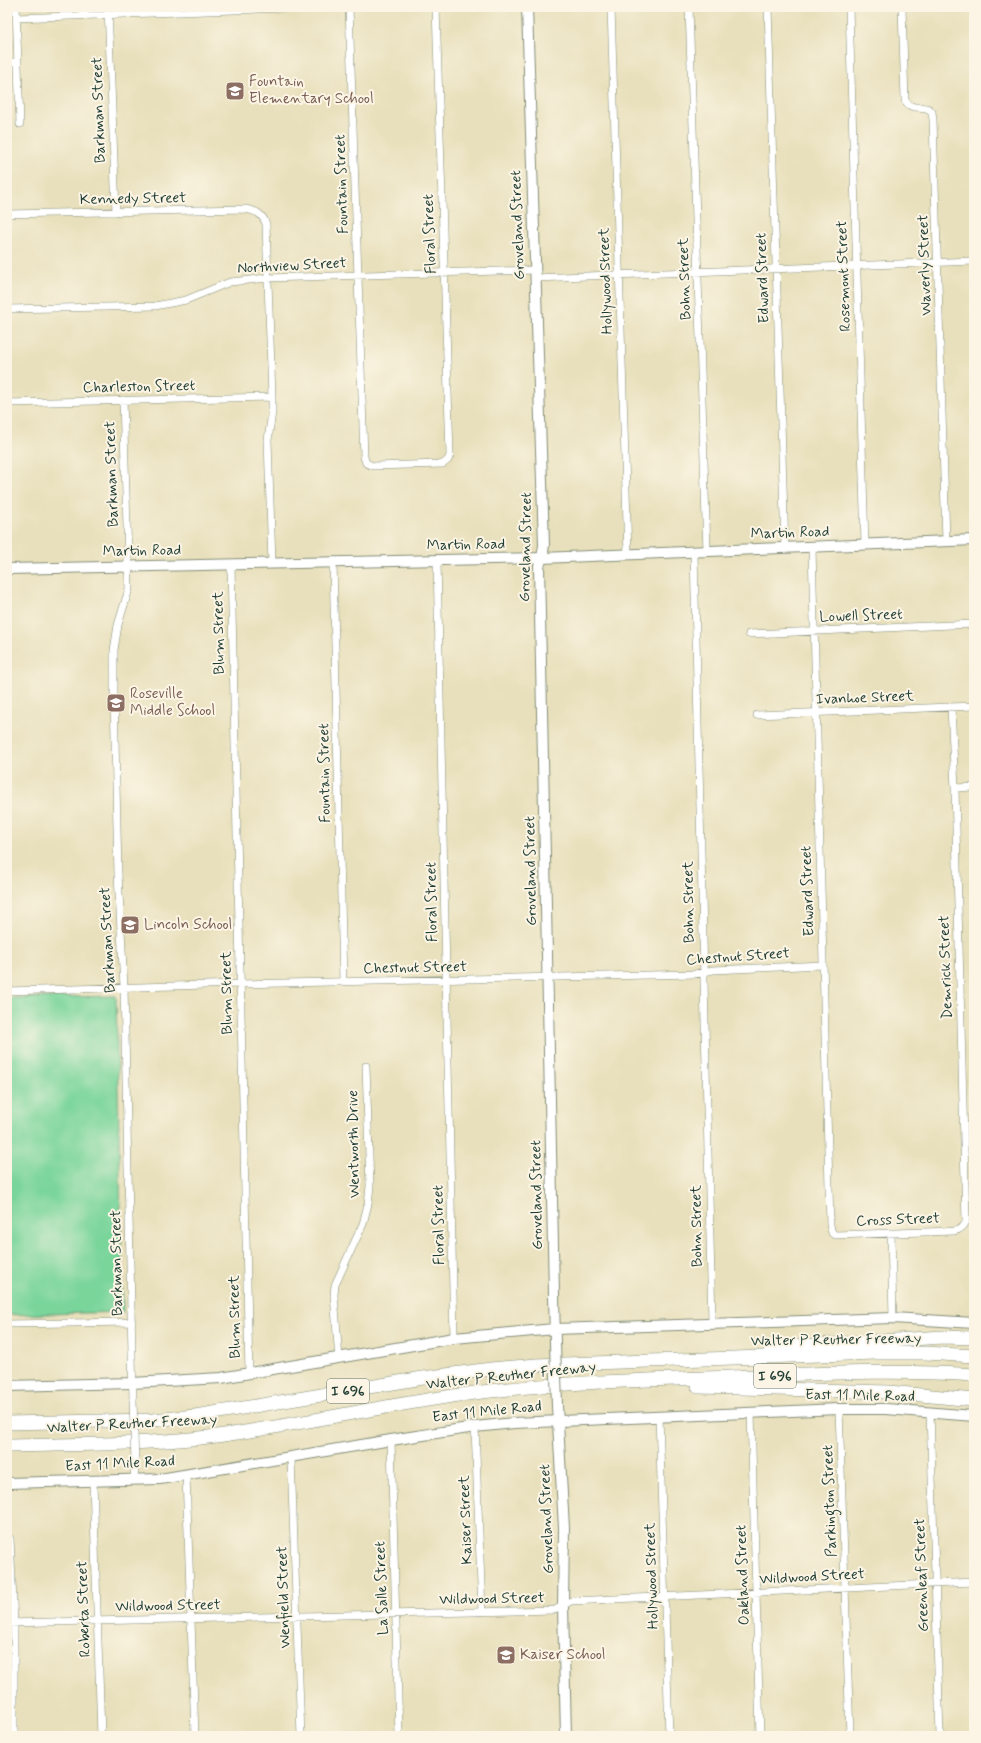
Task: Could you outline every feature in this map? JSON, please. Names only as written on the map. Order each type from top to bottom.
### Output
[{"type":"highway","points":[[690,1360],[733,1352],[764,1349],[943,1337],[974,1338]]},
{"type":"highway","name":"Walter P Reuther Freeway","points":[[7,1423],[152,1420],[195,1416],[423,1378],[536,1365],[875,1353],[926,1353],[974,1356]]},
{"type":"highway","name":"Walter P Reuther Freeway","points":[[7,1446],[144,1442],[191,1439],[503,1389],[576,1384],[879,1372],[922,1372],[974,1375]]},
{"type":"highway","points":[[576,1384],[604,1390],[698,1387],[889,1392],[974,1400]]},
{"type":"street","points":[[16,7],[20,124]]},
{"type":"street","points":[[16,18],[108,11],[312,7]]},
{"type":"street","name":"Fountain Street","points":[[349,7],[364,457]]},
{"type":"street","name":"Floral Street","points":[[364,457],[366,463],[373,466],[441,464],[448,460],[450,455],[436,7]]},
{"type":"street","name":"Groveland Street","points":[[527,7],[544,545],[539,566],[539,574],[557,1420],[564,1528],[563,1606],[566,1736]]},
{"type":"street","name":"Hollywood Street","points":[[611,7],[628,554]]},
{"type":"street","name":"Bohn Street","points":[[689,7],[707,551]]},
{"type":"street","name":"Edward Street","points":[[768,7],[785,549]]},
{"type":"street","name":"Rosemont Street","points":[[849,7],[865,545]]},
{"type":"street","name":"Waverly Street","points":[[902,7],[905,100],[909,106],[929,109],[932,116],[946,541]]},
{"type":"street","name":"Barkman Street","points":[[108,11],[116,212]]},
{"type":"street","points":[[7,62],[18,62]]},
{"type":"street","name":"Kennedy Street","points":[[7,214],[245,209],[259,213],[264,218],[266,224],[268,278]]},
{"type":"street","name":"Northview Street","points":[[7,309],[155,306],[186,300],[230,282],[268,278],[444,272],[619,275],[974,261]]},
{"type":"street","points":[[268,278],[272,397],[272,412],[268,440],[272,564]]},
{"type":"street","name":"Charleston Street","points":[[7,403],[272,397]]},
{"type":"street","name":"Barkman Street","points":[[123,400],[129,589],[118,625],[114,650],[118,874],[124,987],[135,1463],[134,1480]]},
{"type":"street","name":"Martin Road","points":[[7,569],[542,558],[812,548],[974,540]]},
{"type":"street","name":"Edward Street","points":[[812,548],[830,1225],[832,1233]]},
{"type":"street","name":"Bohn Street","points":[[694,552],[712,1323]]},
{"type":"street","name":"Floral Street","points":[[437,560],[454,1338]]},
{"type":"street","name":"Fountain Street","points":[[333,562],[343,982]]},
{"type":"street","name":"Blum Street","points":[[230,565],[249,1373]]},
{"type":"street","name":"Lowell Street","points":[[748,634],[974,624]]},
{"type":"street","name":"Ivanhoe Street","points":[[757,714],[974,706]]},
{"type":"street","name":"Demrick Street","points":[[951,707],[955,788],[966,1219],[964,1226]]},
{"type":"street","points":[[955,788],[974,787]]},
{"type":"street","name":"Chestnut Street","points":[[7,991],[239,984],[696,974],[713,970],[823,965]]},
{"type":"street","name":"Wentworth Drive","points":[[339,1359],[334,1295],[335,1285],[363,1224],[370,1186],[366,1066]]},
{"type":"street","name":"Cross Street","points":[[832,1233],[839,1235],[958,1231],[964,1226]]},
{"type":"street","points":[[891,1234],[893,1318]]},
{"type":"street","points":[[7,1386],[198,1380],[339,1359],[454,1338],[555,1329],[893,1318],[974,1323]]},
{"type":"street","points":[[7,1324],[132,1322]]},
{"type":"street","name":"East 11 Mile Road","points":[[7,1483],[160,1479],[475,1427],[557,1420],[839,1409],[886,1409],[974,1416]]},
{"type":"street","name":"Parkington Street","points":[[839,1409],[850,1736]]},
{"type":"street","name":"Oakland Street","points":[[751,1412],[760,1736]]},
{"type":"street","name":"Greenleaf Street","points":[[930,1412],[940,1736]]},
{"type":"street","name":"Hollywood Street","points":[[659,1416],[666,1597],[669,1736]]},
{"type":"street","name":"Kaiser Street","points":[[475,1427],[482,1612]]},
{"type":"street","name":"La Salle Street","points":[[391,1440],[399,1736]]},
{"type":"street","name":"Wenfield Street","points":[[291,1458],[298,1616],[301,1736]]},
{"type":"street","points":[[186,1475],[195,1736]]},
{"type":"street","name":"Roberta Street","points":[[93,1481],[101,1736]]},
{"type":"street","points":[[8,1539],[14,1736]]},
{"type":"street","name":"Wildwood Street","points":[[10,1623],[555,1610],[570,1601],[974,1582]]},
{"type":"green space","points":[[116,996],[123,1312],[7,1315],[7,998]]},
{"type":"place","name":"Fountain Elementary School","points":[[235,91]]},
{"type":"place","name":"Roseville Middle School","points":[[116,703]]},
{"type":"place","name":"Lincoln School","points":[[130,925]]},
{"type":"place","name":"Kaiser School","points":[[506,1655]]}]
